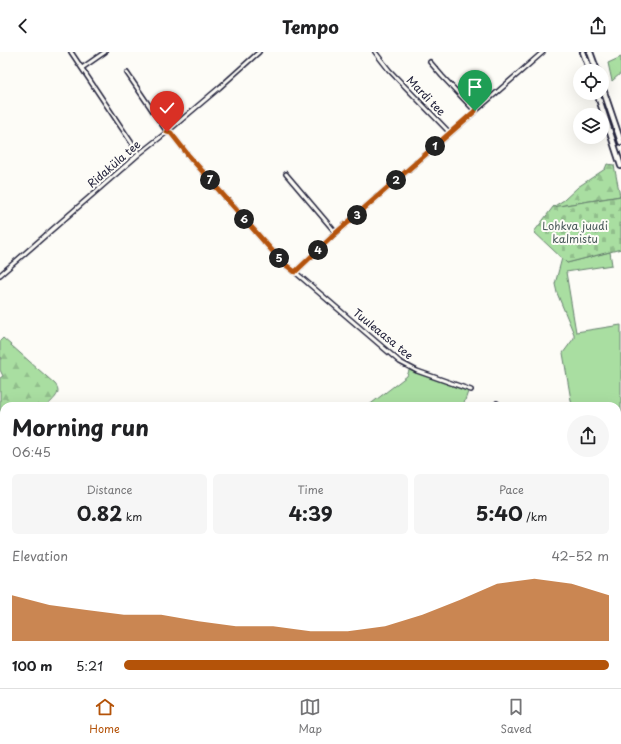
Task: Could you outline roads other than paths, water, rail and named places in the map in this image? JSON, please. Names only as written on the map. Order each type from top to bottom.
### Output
[{"type":"main road","points":[[583,52],[587,64]]},
{"type":"main road","points":[[590,52],[594,64]]},
{"type":"main road","points":[[599,100],[621,166]]},
{"type":"main road","points":[[607,100],[621,142]]},
{"type":"street","points":[[71,52],[139,154]]},
{"type":"street","points":[[82,68],[105,52]]},
{"type":"street","name":"Ridaküla tee","points":[[0,275],[259,52]]},
{"type":"street","name":"Mardi tee","points":[[374,52],[389,70],[450,133]]},
{"type":"street","points":[[295,272],[336,233],[541,53]]},
{"type":"street","points":[[430,62],[475,111]]},
{"type":"street","name":"Tuuleaasa tee","points":[[127,73],[167,132],[171,133],[189,156],[282,262],[400,362],[417,371],[471,390]]},
{"type":"street","points":[[286,174],[336,233]]},
{"type":"park label","name":"Lohkva juudi kalmistu","points":[[575,232]]}]
